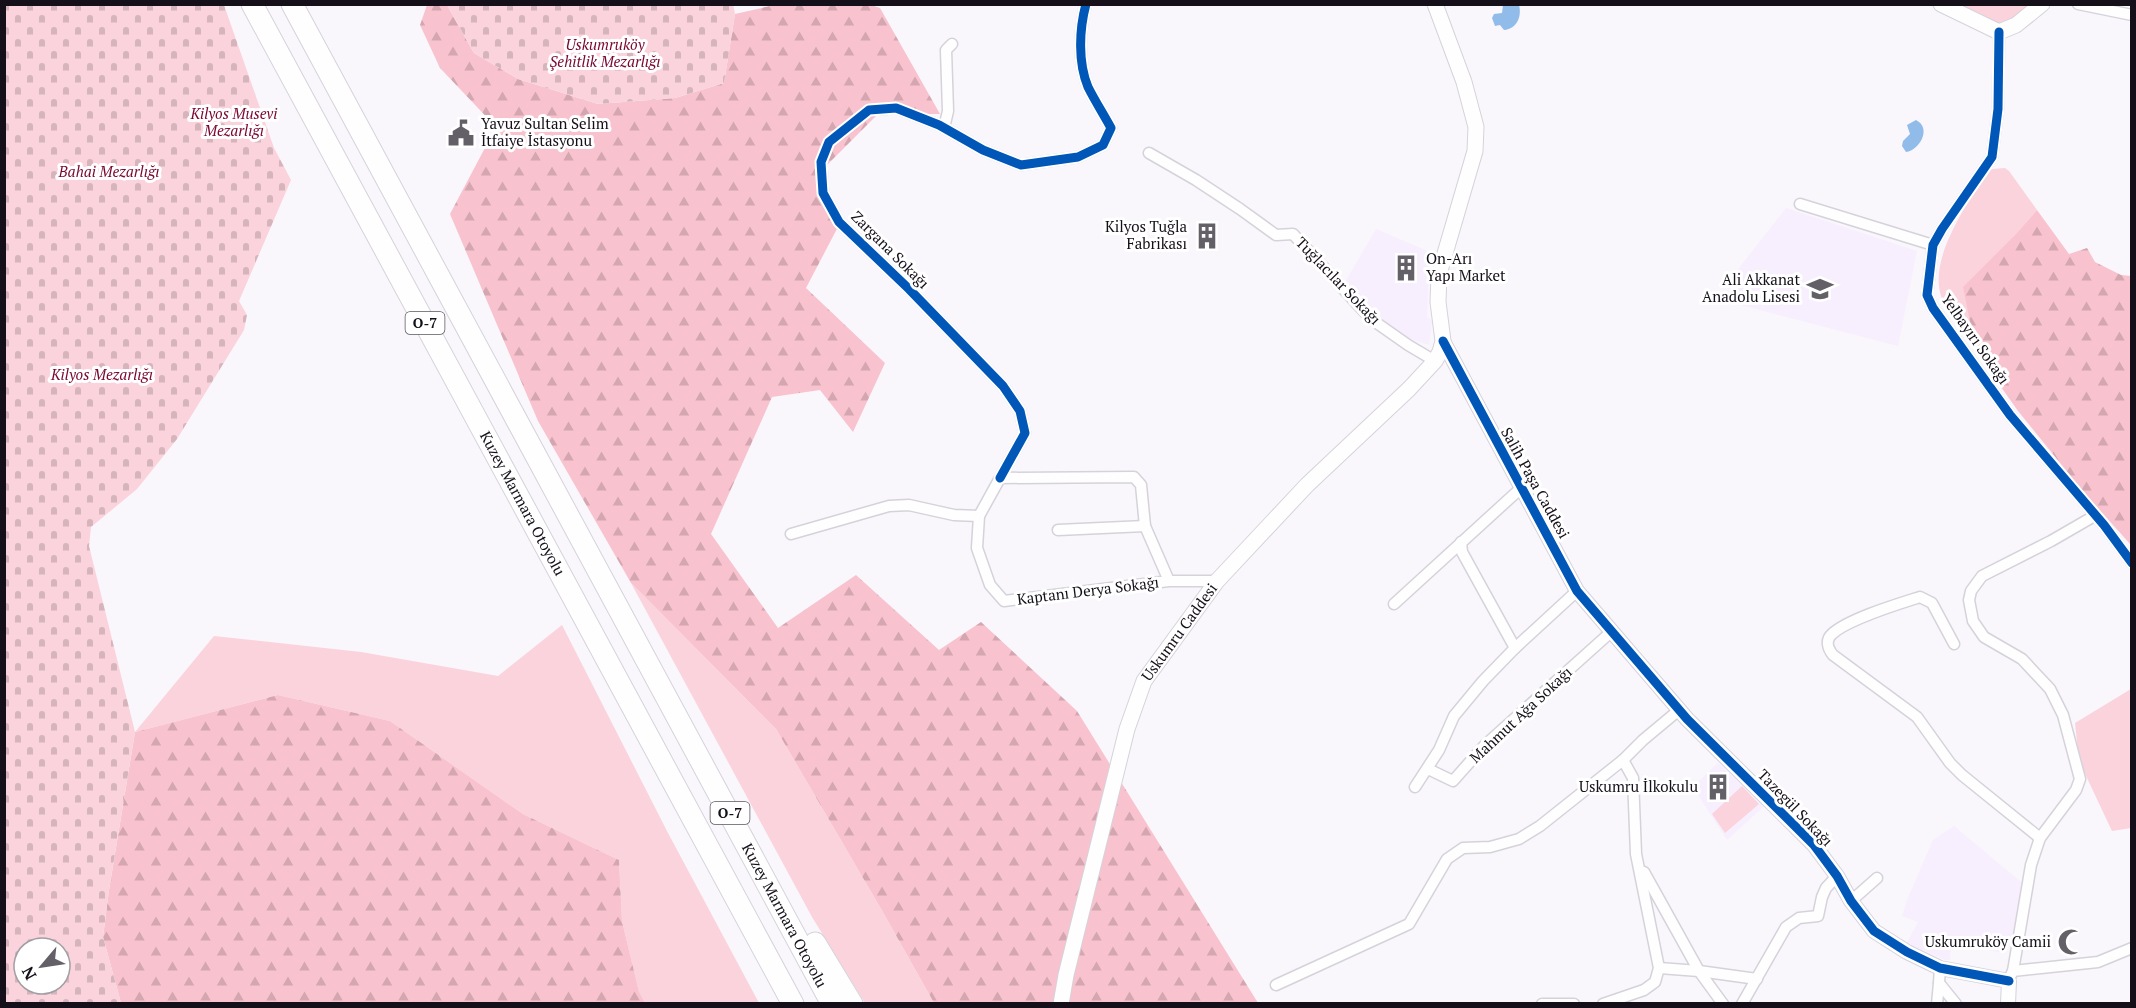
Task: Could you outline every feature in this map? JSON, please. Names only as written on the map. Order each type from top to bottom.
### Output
[{"type":"highway","name":"Kuzey Marmara Otoyolu","points":[[252,4],[793,1004]]},
{"type":"highway","name":"Kuzey Marmara Otoyolu","points":[[292,4],[832,1004]]},
{"type":"highway","points":[[714,782],[765,853],[817,947],[852,1004]]},
{"type":"highway","points":[[758,938],[780,1004]]},
{"type":"main road","name":"Salih Paşa Caddesi","points":[[1435,4],[1464,82],[1476,127],[1475,151],[1438,274],[1438,302],[1443,341]]},
{"type":"main road","points":[[1941,4],[1999,32],[2016,25],[2042,4]]},
{"type":"main road","name":"Uskumru Caddesi","points":[[1061,1004],[1066,975],[1127,729],[1144,681],[1217,581],[1275,518],[1409,389],[1435,361],[1443,341]]},
{"type":"street","name":"Zargana Sokağı","points":[[1000,478],[1025,433],[1020,411],[992,374],[909,289],[839,222],[823,193],[821,162],[829,142],[869,110],[896,108],[944,128],[983,150],[1021,165],[1078,157],[1103,145],[1111,128],[1088,87],[1081,63],[1083,17],[1086,4]]},
{"type":"street","points":[[2078,4],[2132,15]]},
{"type":"street","name":"Yelbayırı Sokağı","points":[[1999,32],[1998,109],[1992,157],[1933,245],[1927,295],[1933,308],[2010,415],[2096,515],[2132,563]]},
{"type":"street","points":[[944,128],[948,111],[946,50],[951,44]]},
{"type":"street","name":"Tuğlacılar Sokağı","points":[[1149,153],[1240,209],[1276,235],[1293,234],[1371,320],[1435,361]]},
{"type":"street","points":[[1800,204],[1933,245]]},
{"type":"street","name":"Salih Paşa Caddesi","points":[[1443,341],[1576,591],[1611,632]]},
{"type":"street","name":"Kaptanı Derya Sokağı","points":[[1169,581],[1145,526],[1142,485],[1134,477],[1000,478],[979,516],[977,548],[990,585],[1004,601],[1169,581],[1217,581]]},
{"type":"street","points":[[1394,604],[1520,489]]},
{"type":"street","points":[[791,534],[889,506],[909,505],[954,515],[979,516]]},
{"type":"street","points":[[2008,1004],[2031,865],[2040,838],[2076,790],[2080,779],[2063,715],[2050,689],[2022,659],[1984,637],[1973,621],[1969,600],[1971,591],[1982,576],[2052,542],[2096,515]]},
{"type":"street","points":[[1058,530],[1145,526]]},
{"type":"street","points":[[1461,542],[1462,552],[1515,648]]},
{"type":"street","points":[[1415,787],[1428,769],[1454,716],[1515,648],[1576,591]]},
{"type":"street","points":[[1954,644],[1932,603],[1920,597],[1854,622],[1832,634],[1828,646],[1833,655],[1917,717],[1950,763],[1962,775],[2040,838]]},
{"type":"street","name":"Tazegül Sokağı","points":[[1611,632],[1679,710],[1814,845],[1874,931],[1907,952],[1940,968],[2011,976],[2098,962],[2132,948]]},
{"type":"street","name":"Mahmut Ağa Sokağı","points":[[1428,769],[1453,782],[1484,746],[1611,632]]},
{"type":"street","points":[[1276,985],[1409,924],[1447,859],[1463,848],[1490,847],[1519,838],[1540,826],[1623,760],[1679,710]]},
{"type":"street","points":[[1603,1004],[1644,990],[1655,982],[1659,968],[1638,861],[1633,778],[1623,760]]},
{"type":"street","points":[[1638,861],[1699,970],[1723,1004]]},
{"type":"street","points":[[1742,1004],[1786,927],[1799,918],[1818,916],[1826,888],[1837,876]]},
{"type":"street","points":[[1851,901],[1877,878]]},
{"type":"street","points":[[1659,968],[1699,970],[1757,979]]},
{"type":"street","points":[[1937,1004],[1940,968]]},
{"type":"street","points":[[1939,983],[1956,1004]]},
{"type":"street","points":[[1542,1004],[1574,1004]]},
{"type":"shaded area","name":"Ali Akkanat Anadolu Lisesi","points":[[1786,208],[1917,251],[1898,346],[1729,302],[1732,277]]},
{"type":"shaded area","points":[[1376,229],[1430,252],[1427,317],[1432,321],[1429,345],[1410,339],[1373,314],[1344,284]]},
{"type":"shaded area","points":[[1718,763],[1764,806],[1727,840],[1693,787]]},
{"type":"shaded area","points":[[1954,826],[2022,883],[2015,934],[2004,953],[1951,945],[1950,960],[1945,960],[1907,943],[1918,922],[1902,916],[1908,898],[1933,840]]},
{"type":"green space","points":[[5,4],[224,5],[274,148],[291,180],[239,301],[247,315],[244,330],[177,439],[137,489],[91,527],[89,546],[135,732],[103,937],[121,1003],[5,1003]]},
{"type":"green space","name":"Uskumruköy Şehitlik Mezarlığı","points":[[733,4],[735,14],[724,83],[675,98],[598,104],[518,79],[474,53],[447,5]]},
{"type":"green space","points":[[779,4],[868,4],[880,8],[940,114],[878,114],[818,174],[840,223],[806,288],[885,363],[853,432],[820,390],[772,397],[711,534],[778,628],[856,575],[939,650],[981,622],[1077,711],[1258,1003],[934,1003],[776,729],[631,583],[538,421],[450,214],[496,127],[440,68],[420,25],[427,5],[447,5],[474,53],[518,79],[598,104],[675,98],[724,83],[735,14]]},
{"type":"green space","points":[[1954,5],[2034,5],[2005,24],[1997,23]]},
{"type":"green space","points":[[2005,168],[2037,210],[2013,237],[1972,332],[1984,363],[1947,309],[1940,292],[1939,277],[1946,246],[1970,199],[1987,173],[1992,169]]},
{"type":"green space","points":[[2037,210],[2069,254],[2087,248],[2095,262],[2121,275],[2131,276],[2131,545],[2086,495],[2018,411],[1984,363],[1972,332],[1963,287]]},
{"type":"green space","points":[[631,583],[776,729],[934,1003],[865,1003],[812,917]]},
{"type":"green space","points":[[562,625],[668,833],[759,1003],[645,1003],[639,993],[622,921],[619,860],[523,814],[390,721],[278,695],[135,732],[214,636],[361,652],[498,676]]},
{"type":"green space","points":[[2131,689],[2131,828],[2112,831],[2079,761],[2075,723]]},
{"type":"green space","points":[[278,695],[390,721],[523,814],[619,860],[622,921],[639,992],[645,1003],[121,1003],[103,937],[135,732]]},
{"type":"green space","points":[[1742,786],[1759,804],[1725,833],[1712,814]]},
{"type":"water","points":[[1503,5],[1519,5],[1520,9],[1515,25],[1504,30],[1500,25],[1495,26],[1492,18],[1494,14],[1502,13]]},
{"type":"water","points":[[1916,120],[1921,124],[1924,133],[1920,143],[1906,152],[1902,146],[1903,141],[1910,134],[1907,125]]},
{"type":"cycle path","points":[[1000,478],[1025,433],[1020,411],[1003,386],[909,289],[839,222],[823,193],[821,162],[829,142],[869,110],[896,108],[939,125],[983,150],[1021,165],[1078,157],[1103,145],[1111,128],[1088,87],[1082,68],[1081,35],[1086,4]]},
{"type":"cycle path","points":[[1999,32],[1998,109],[1992,157],[1933,245],[1927,295],[1933,308],[2010,415],[2104,525],[2132,563]]},
{"type":"cycle path","points":[[1443,341],[1577,591],[1687,719],[1814,845],[1874,931],[1907,952],[1940,968],[2009,981]]},
{"type":"place","name":"Yavuz Sultan Selim İtfaiye İstasyonu","points":[[461,133]]},
{"type":"place","name":"Kilyos Tuğla Fabrikası","points":[[1207,236]]},
{"type":"place","name":"On-Arı Yapı Market","points":[[1406,268]]},
{"type":"place","name":"Ali Akkanat Anadolu Lisesi","points":[[1820,289]]},
{"type":"place","name":"Uskumru İlkokulu","points":[[1718,787]]},
{"type":"place","name":"Uskumruköy Camii","points":[[2071,942]]},
{"type":"park label","name":"Kilyos Musevi Mezarlığı","points":[[234,122]]},
{"type":"park label","name":"Bahai Mezarlığı","points":[[109,172]]},
{"type":"park label","name":"Kilyos Mezarlığı","points":[[102,375]]}]
